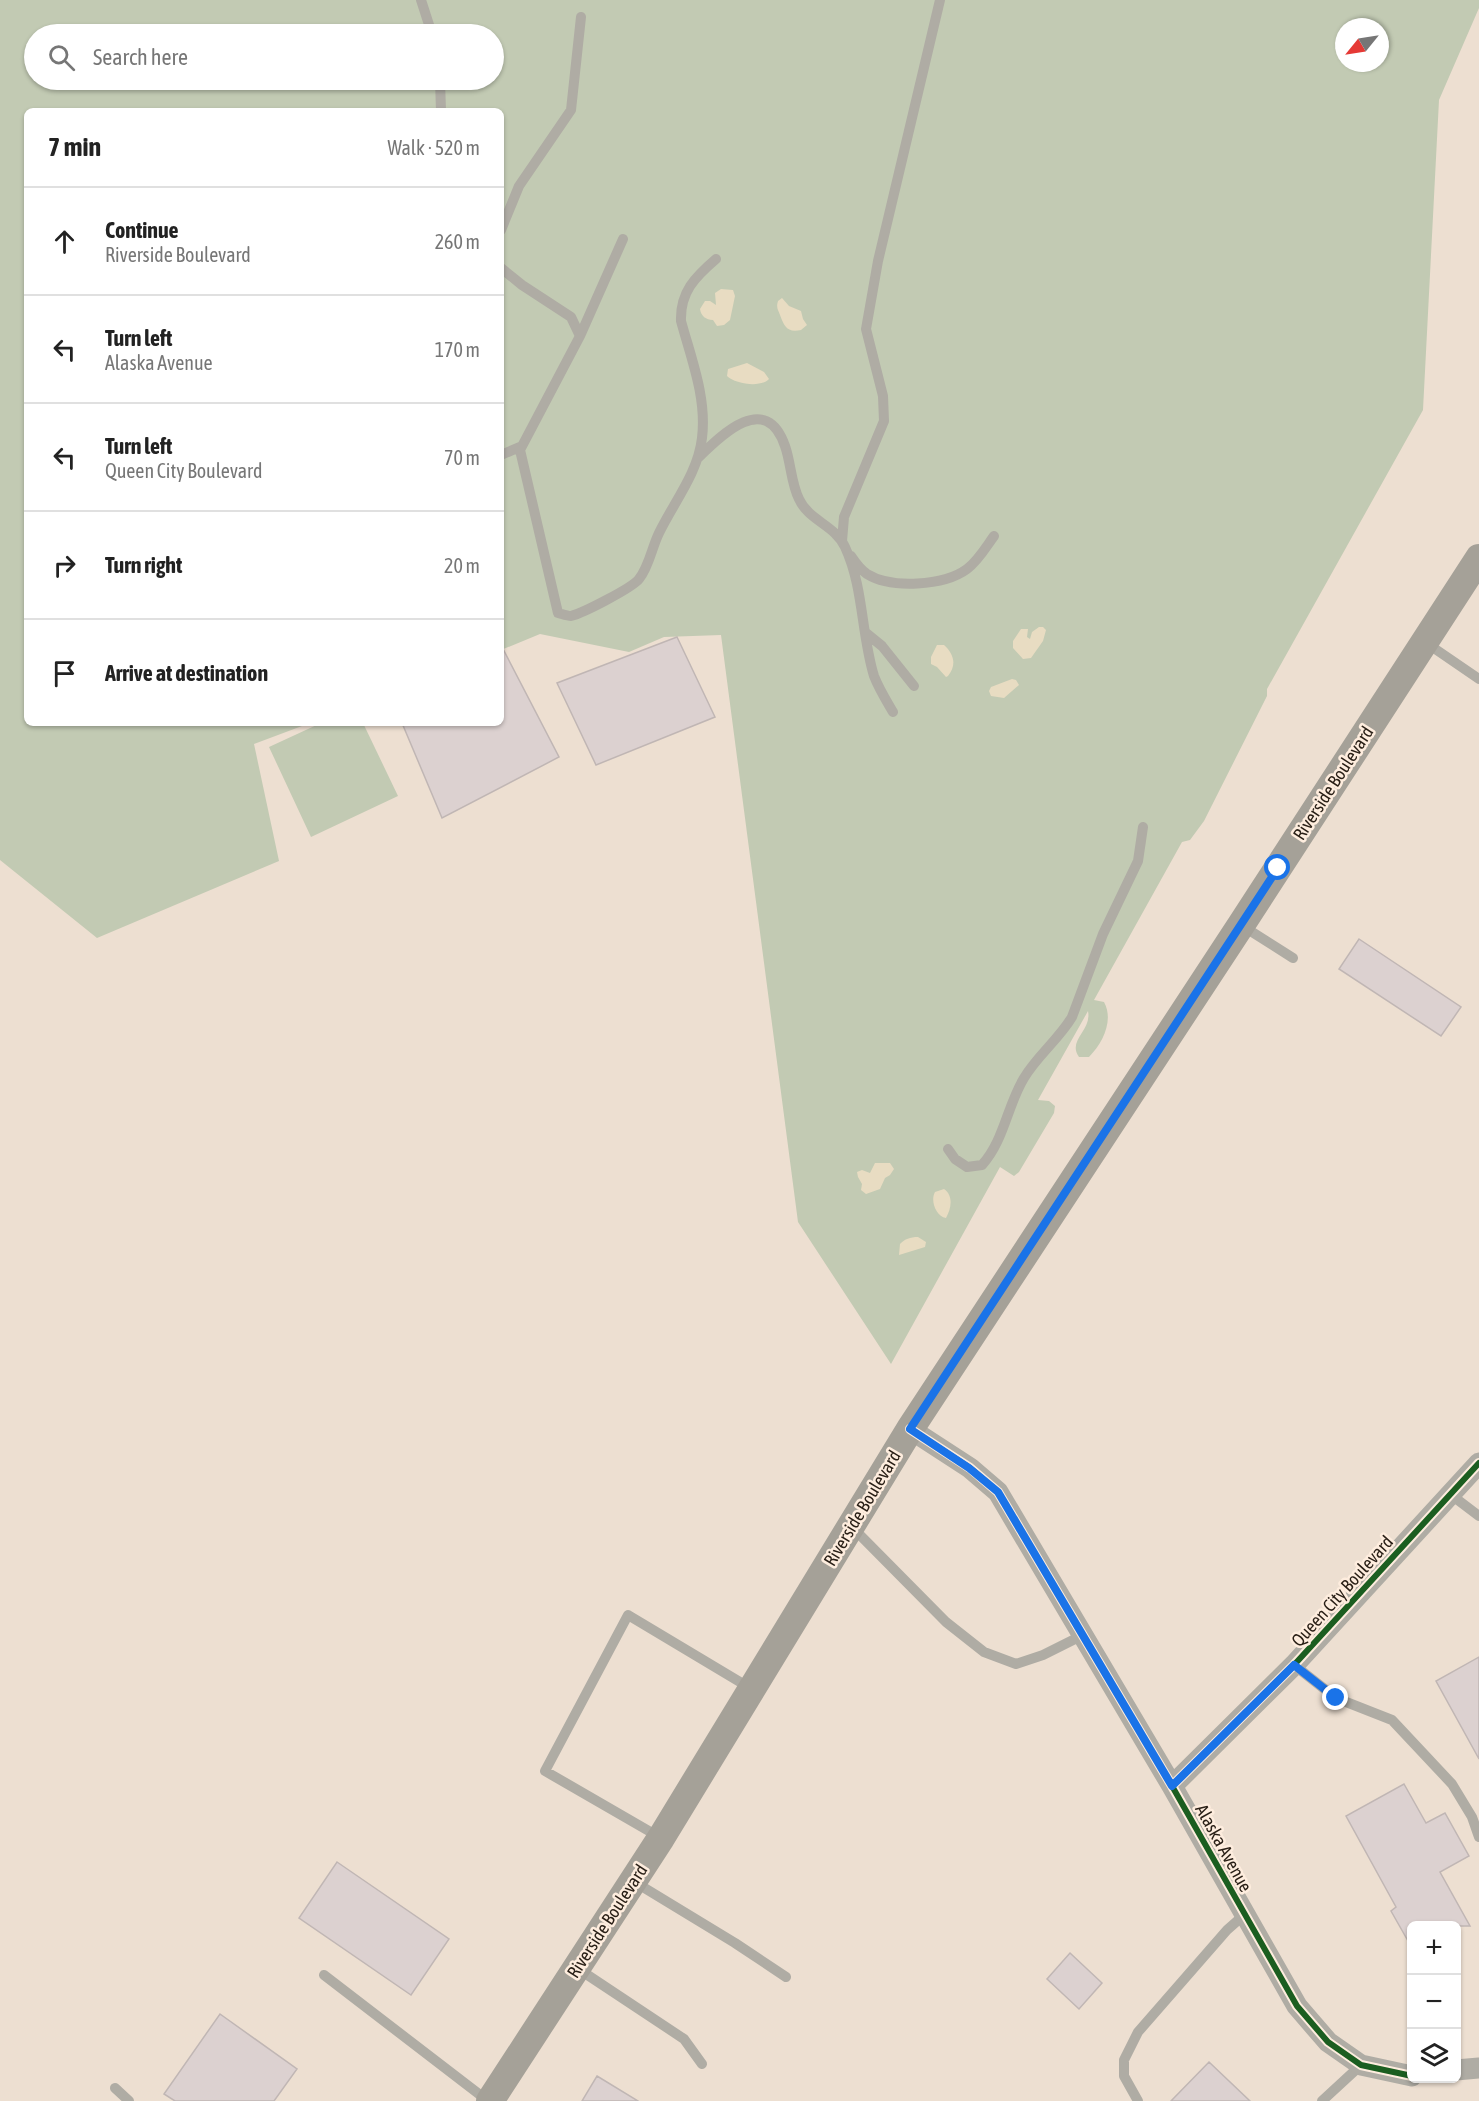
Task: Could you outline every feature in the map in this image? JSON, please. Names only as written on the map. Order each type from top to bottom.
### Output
[{"type":"main road","name":"Riverside Boulevard","points":[[489,2101],[661,1838],[910,1429],[1479,558]]},
{"type":"street","name":"Alaska Avenue","points":[[910,1429],[969,1468],[998,1492],[1172,1786],[1297,2006],[1328,2042],[1361,2065],[1407,2075]]},
{"type":"street","name":"Queen City Boulevard","points":[[1172,1786],[1294,1665],[1479,1463]]},
{"type":"street","points":[[1461,2070],[1479,2068]]},
{"type":"lane","points":[[421,0],[429,24]]},
{"type":"lane","points":[[893,712],[874,674],[862,603],[844,545],[844,517],[884,421],[883,396],[866,329],[878,261],[940,0]]},
{"type":"lane","points":[[504,223],[519,186],[571,110],[581,17]]},
{"type":"lane","points":[[440,90],[441,108]]},
{"type":"lane","points":[[624,239],[580,336],[520,450],[558,613],[570,616],[620,593],[640,578],[659,533],[696,466],[703,436],[702,409],[696,373],[681,321],[682,301],[694,281],[716,259]]},
{"type":"lane","points":[[504,270],[571,317],[580,336]]},
{"type":"lane","points":[[698,458],[723,433],[737,424],[755,420],[773,426],[780,434],[786,448],[799,500],[814,518],[838,534],[865,573],[882,581],[935,582],[954,576],[967,568],[994,536]]},
{"type":"lane","points":[[504,454],[522,446]]},
{"type":"lane","points":[[866,633],[882,646],[914,686]]},
{"type":"lane","points":[[1424,642],[1479,679]]},
{"type":"lane","points":[[948,1149],[955,1159],[967,1167],[982,1165],[994,1150],[1013,1099],[1025,1076],[1072,1017],[1103,934],[1138,861],[1143,827]]},
{"type":"lane","points":[[1241,925],[1293,958]]},
{"type":"lane","points":[[1450,1494],[1479,1516]]},
{"type":"lane","points":[[850,1526],[946,1623],[984,1652],[1016,1664],[1043,1655],[1083,1635]]},
{"type":"lane","points":[[661,1838],[545,1772],[628,1615],[752,1689]]},
{"type":"lane","points":[[1294,1665],[1336,1698],[1392,1720],[1452,1784],[1472,1817],[1479,1837]]},
{"type":"lane","points":[[633,1881],[786,1977]]},
{"type":"lane","points":[[1138,2101],[1124,2076],[1124,2060],[1138,2032],[1227,1930],[1244,1915]]},
{"type":"lane","points":[[576,1968],[684,2039],[702,2064]]},
{"type":"lane","points":[[324,1975],[489,2101]]},
{"type":"lane","points":[[1322,2101],[1361,2065]]},
{"type":"lane","points":[[115,2088],[129,2101]]},
{"type":"green space","points":[[0,0],[1479,0],[1479,8],[1439,100],[1423,410],[1267,689],[1267,696],[1204,821],[1190,840],[1182,842],[1094,1000],[1104,1002],[1107,1009],[1107,1024],[1103,1038],[1089,1057],[1079,1057],[1076,1045],[1087,1024],[1088,1011],[1038,1100],[1049,1101],[1055,1106],[1054,1113],[1019,1172],[1014,1176],[1000,1167],[891,1364],[798,1222],[721,635],[664,637],[629,652],[540,634],[504,649],[504,108],[24,108],[24,726],[302,726],[254,744],[279,861],[97,938],[0,860]]},
{"type":"green space","points":[[314,726],[364,726],[398,796],[311,837],[269,747]]},
{"type":"sand","points":[[721,289],[733,290],[735,296],[730,320],[724,325],[717,326],[713,320],[701,314],[700,309],[705,301],[716,305],[715,293]]},
{"type":"sand","points":[[782,298],[789,306],[801,311],[807,325],[801,330],[789,329],[781,319],[777,307],[778,301]]},
{"type":"sand","points":[[747,363],[764,372],[769,379],[765,382],[748,384],[727,376],[728,369]]},
{"type":"sand","points":[[1039,627],[1046,630],[1043,641],[1031,658],[1023,659],[1013,648],[1013,641],[1021,629],[1028,629],[1027,637],[1030,639],[1032,632]]},
{"type":"sand","points":[[937,645],[944,645],[952,656],[953,668],[946,677],[931,664],[931,657]]},
{"type":"sand","points":[[1012,679],[1016,680],[1019,685],[1004,698],[991,696],[989,691],[991,687]]},
{"type":"sand","points":[[875,1163],[890,1163],[894,1169],[885,1178],[880,1189],[866,1194],[861,1190],[862,1184],[857,1172],[862,1170],[870,1173]]},
{"type":"sand","points":[[944,1189],[951,1203],[946,1218],[939,1214],[933,1200],[935,1192]]},
{"type":"sand","points":[[913,1237],[926,1242],[925,1247],[899,1255],[900,1244]]},
{"type":"building","points":[[677,637],[715,717],[596,765],[557,683]]},
{"type":"building","points":[[504,651],[559,757],[442,818],[403,726],[504,726]]},
{"type":"building","points":[[1359,939],[1461,1007],[1441,1036],[1339,969]]},
{"type":"building","points":[[1479,1657],[1479,1759],[1436,1681]]},
{"type":"building","points":[[1404,1784],[1426,1823],[1445,1813],[1469,1856],[1440,1872],[1470,1926],[1461,1926],[1461,1921],[1407,1921],[1407,1939],[1391,1911],[1396,1907],[1346,1816]]},
{"type":"building","points":[[337,1862],[449,1939],[411,1995],[299,1918]]},
{"type":"building","points":[[1070,1953],[1102,1983],[1079,2009],[1047,1979]]},
{"type":"building","points":[[220,2014],[297,2069],[274,2101],[175,2101],[164,2094]]},
{"type":"building","points":[[1209,2062],[1250,2101],[1171,2101]]},
{"type":"building","points":[[597,2076],[638,2101],[582,2101]]},
{"type":"cycle path","points":[[910,1429],[970,1468],[998,1492],[1172,1786],[1297,2006],[1328,2042],[1361,2065],[1407,2075]]},
{"type":"cycle path","points":[[1172,1786],[1294,1665],[1479,1463]]},
{"type":"route","points":[[1278,868],[910,1429],[969,1468],[998,1492],[1172,1786],[1294,1665],[1336,1698]]}]
